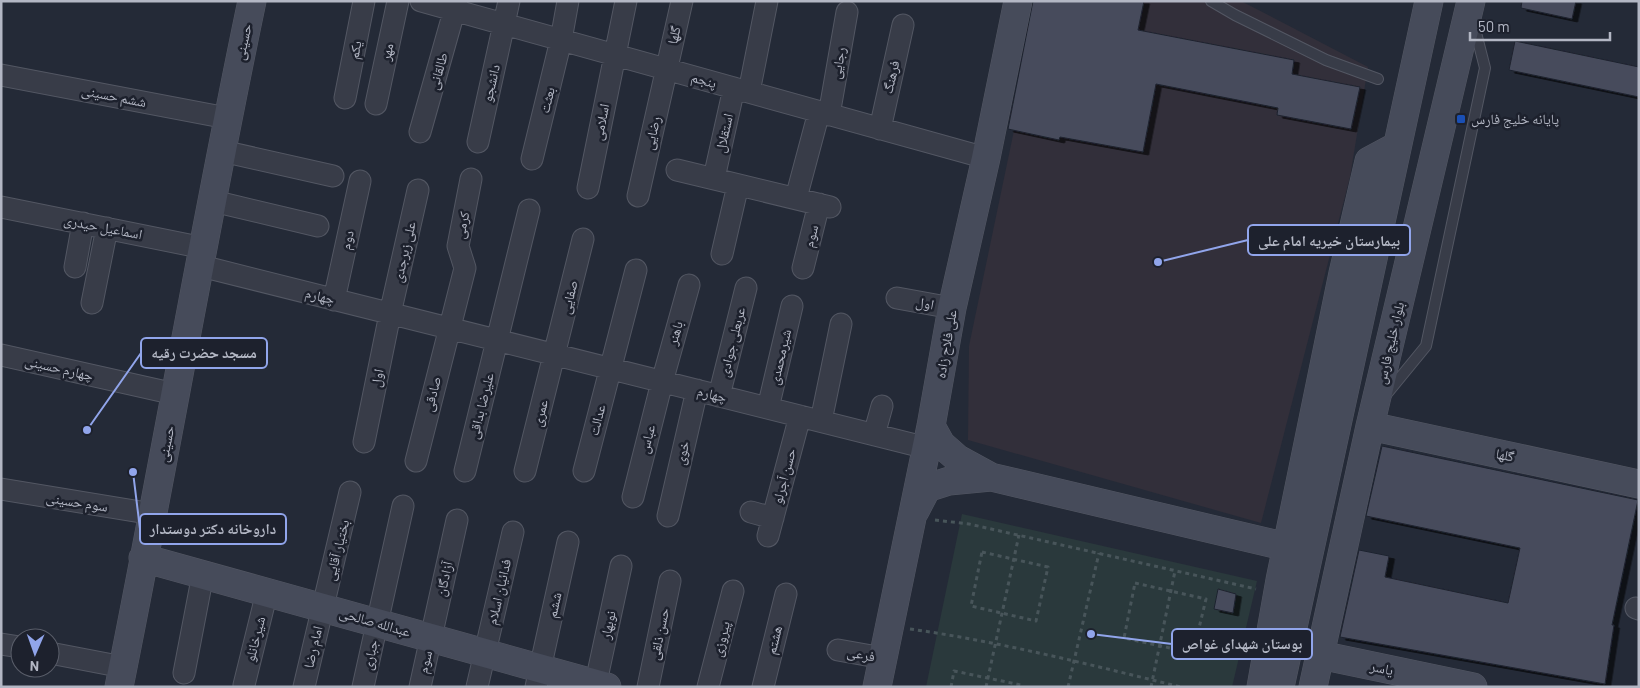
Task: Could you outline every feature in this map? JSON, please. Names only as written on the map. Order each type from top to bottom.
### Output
[{"type":"street","name":"حسینی","points":[[121,677],[213,201],[227,118],[252,1]]},
{"type":"street","name":"یکم","points":[[346,98],[364,1]]},
{"type":"street","name":"مهر","points":[[376,104],[398,1]]},
{"type":"street","name":"پنجم","points":[[421,1],[456,6],[504,24],[986,158]]},
{"type":"street","points":[[504,24],[509,1]]},
{"type":"street","name":"بعثت","points":[[532,159],[561,40],[568,1]]},
{"type":"street","name":"اسلامی","points":[[588,188],[626,1]]},
{"type":"street","name":"گلها","points":[[666,70],[682,1]]},
{"type":"street","name":"استقلال","points":[[714,178],[768,1]]},
{"type":"street","name":"علی فلاح زاده","points":[[877,687],[929,437],[952,308],[986,158],[1018,1]]},
{"type":"street","points":[[1280,687],[1429,1]]},
{"type":"street","name":"بلوار خلیج فارس","points":[[1313,687],[1372,418],[1470,4]]},
{"type":"street","name":"طالقانی","points":[[420,132],[456,6]]},
{"type":"street","name":"رجایی","points":[[824,113],[847,12]]},
{"type":"street","name":"دانشجو","points":[[478,142],[504,24]]},
{"type":"street","name":"فرهنگ","points":[[880,129],[903,25]]},
{"type":"street","name":"رضایی","points":[[638,196],[666,70]]},
{"type":"street","name":"ششم حسینی","points":[[1,75],[227,118]]},
{"type":"street","points":[[677,170],[796,198],[824,113]]},
{"type":"street","points":[[1261,687],[1287,547],[1343,273],[1369,161],[1397,146]]},
{"type":"street","points":[[222,151],[333,176]]},
{"type":"street","name":"کرمی","points":[[449,328],[465,268],[458,246],[471,179]]},
{"type":"street","name":"دوم","points":[[334,300],[360,181]]},
{"type":"street","points":[[722,254],[738,185]]},
{"type":"street","name":"علی زبرجدی","points":[[390,314],[418,190]]},
{"type":"street","name":"سوم","points":[[796,198],[824,205],[803,268]]},
{"type":"street","points":[[213,201],[318,226]]},
{"type":"street","name":"اسماعیل حیدری","points":[[1,207],[107,228],[202,257]]},
{"type":"street","points":[[497,340],[529,210]]},
{"type":"street","points":[[75,267],[83,224]]},
{"type":"street","points":[[92,303],[107,228]]},
{"type":"street","name":"صفایی","points":[[555,355],[583,239]]},
{"type":"street","name":"چهارم","points":[[202,257],[334,300],[874,435],[929,437]]},
{"type":"street","points":[[610,368],[636,270]]},
{"type":"street","name":"باهنر","points":[[662,382],[689,285]]},
{"type":"street","name":"عربعلی جوادی","points":[[719,396],[746,288]]},
{"type":"street","name":"اول","points":[[897,298],[952,308]]},
{"type":"street","name":"شیرمحمدی","points":[[768,408],[792,306]]},
{"type":"street","name":"اول","points":[[364,442],[390,314]]},
{"type":"street","points":[[821,421],[841,324]]},
{"type":"street","name":"صادقی","points":[[416,460],[449,328]]},
{"type":"street","name":"علیرضا بداقی","points":[[465,471],[497,340]]},
{"type":"street","name":"چهارم حسینی","points":[[1,355],[175,394]]},
{"type":"street","name":"عمری","points":[[525,471],[555,355]]},
{"type":"street","name":"عدالت","points":[[584,471],[610,368]]},
{"type":"street","name":"عباس","points":[[633,497],[662,382]]},
{"type":"street","name":"خوی","points":[[668,516],[697,390]]},
{"type":"street","points":[[874,435],[882,406]]},
{"type":"street","name":"حسن آجرلو","points":[[751,512],[771,527],[800,416]]},
{"type":"street","name":"گلها","points":[[1372,418],[1639,484]]},
{"type":"street","points":[[929,437],[941,444],[958,459],[991,478],[1287,547]]},
{"type":"street","points":[[912,517],[927,488],[949,481],[991,478]]},
{"type":"street","name":"سوم حسینی","points":[[1,489],[152,514]]},
{"type":"street","name":"بختیار آقایی","points":[[323,608],[350,492]]},
{"type":"street","points":[[377,623],[403,506]]},
{"type":"street","name":"آزادگان","points":[[431,638],[457,520]]},
{"type":"street","name":"فدائیان اسلام","points":[[477,687],[512,532]]},
{"type":"street","name":"ششم","points":[[539,678],[568,542]]},
{"type":"street","name":"عبدالله صالحی","points":[[143,558],[486,653],[539,678],[599,686]]},
{"type":"street","name":"نوبهار","points":[[599,686],[621,566]]},
{"type":"street","points":[[184,673],[203,574]]},
{"type":"street","name":"حسن ذلقی","points":[[648,687],[670,581]]},
{"type":"street","name":"پیروزی","points":[[708,687],[733,591]]},
{"type":"street","name":"شیرخانلو","points":[[244,685],[267,592]]},
{"type":"street","name":"هشتم","points":[[763,687],[786,594]]},
{"type":"street","name":"امام رضا","points":[[304,687],[323,608]]},
{"type":"street","name":"جباری","points":[[363,687],[377,623]]},
{"type":"street","name":"سوم","points":[[420,687],[431,638]]},
{"type":"street","name":"فرعی","points":[[838,650],[883,658]]},
{"type":"street","name":"یاسر","points":[[1320,655],[1473,687]]},
{"type":"street","points":[[60,656],[121,677]]},
{"type":"lane","points":[[1211,1],[1235,15],[1326,60],[1378,79]]},
{"type":"lane","points":[[1372,418],[1426,346],[1485,68],[1470,4]]},
{"type":"path","points":[[912,517],[969,524],[1278,595]]},
{"type":"path","points":[[986,687],[1019,535]]},
{"type":"path","points":[[982,552],[1048,567],[1036,621],[1002,613],[971,606],[982,552]]},
{"type":"path","points":[[1068,687],[1099,553]]},
{"type":"path","points":[[1151,687],[1175,570]]},
{"type":"path","points":[[1135,584],[1206,599],[1193,654],[1159,646],[1124,638],[1135,584]]},
{"type":"path","points":[[890,626],[946,634],[1074,660],[1181,687]]},
{"type":"path","points":[[951,687],[954,671],[988,677],[1021,685],[1021,687]]},
{"type":"shaded area","points":[[1041,1],[1241,1],[1368,67],[1350,177],[1261,523],[968,440],[969,346]]},
{"type":"shaded area","points":[[962,514],[1257,581],[1232,687],[926,687]]},
{"type":"building","points":[[1033,1],[1144,1],[1138,30],[1294,60],[1292,74],[1360,87],[1351,129],[1277,115],[1278,108],[1156,84],[1143,152],[1060,137],[1059,140],[1008,129]]},
{"type":"building","points":[[1522,1],[1576,1],[1572,19],[1521,8]]},
{"type":"building","points":[[1515,41],[1639,67],[1639,97],[1509,70]]},
{"type":"building","points":[[1382,446],[1638,500],[1612,625],[1614,625],[1605,684],[1340,637],[1359,550],[1389,556],[1385,577],[1508,603],[1520,548],[1366,516]]},
{"type":"building","points":[[1218,589],[1236,594],[1233,613],[1214,609]]},
{"type":"place","name":"پایانه خلیج فارس","points":[[1461,119]]},
{"type":"place","name":"بیمارستان خیریه امام علی","points":[[1158,262]]},
{"type":"place","name":"مسجد حضرت رقیه","points":[[87,430]]},
{"type":"place","name":"داروخانه دکتر دوستدار","points":[[133,472]]},
{"type":"place","name":"بوستان شهدای غواص","points":[[1091,634]]}]
